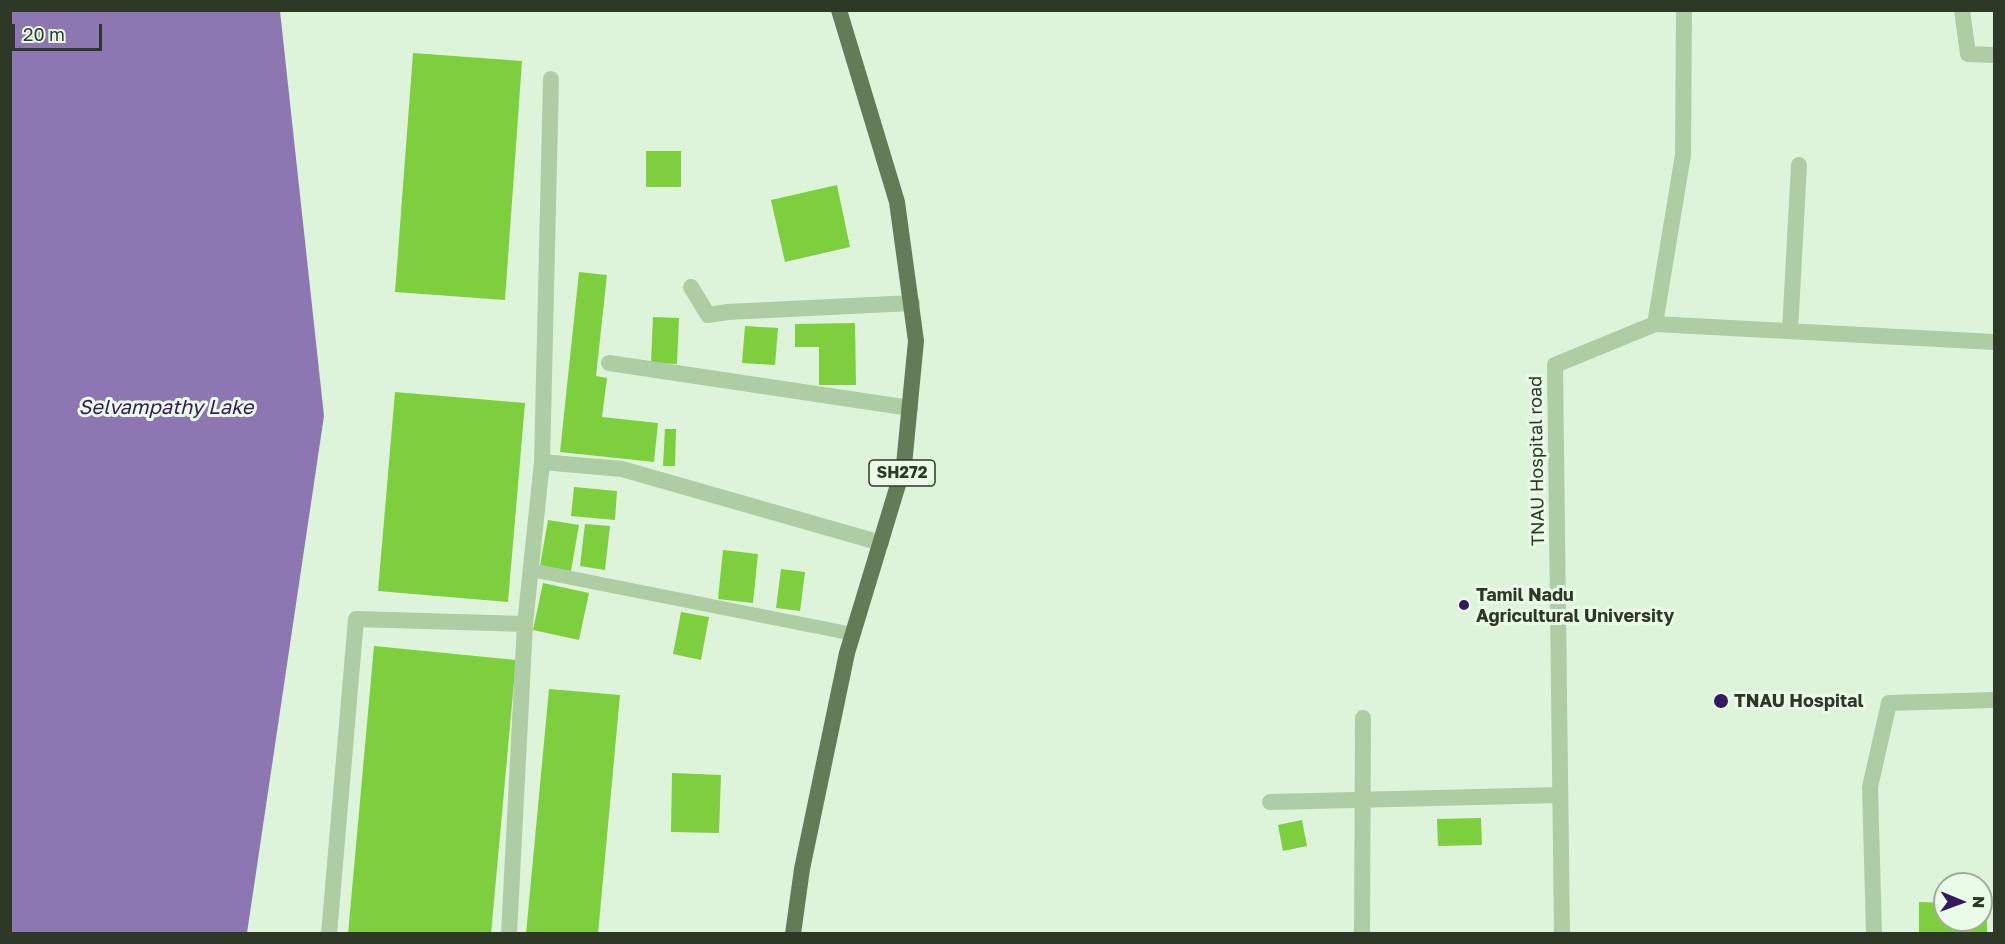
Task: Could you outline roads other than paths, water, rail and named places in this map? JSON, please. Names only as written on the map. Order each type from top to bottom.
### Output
[{"type":"main road","name":"SH272","points":[[793,933],[802,869],[847,653],[904,465],[916,341],[897,202],[838,10]]},
{"type":"street","points":[[1655,324],[1683,155],[1684,10]]},
{"type":"street","points":[[1962,10],[1968,54],[1995,55]]},
{"type":"street","points":[[509,933],[525,624],[542,462],[551,79]]},
{"type":"street","points":[[1790,331],[1799,165]]},
{"type":"street","points":[[691,287],[708,315],[728,312],[912,303]]},
{"type":"street","name":"TNAU Hospital road","points":[[1562,933],[1555,365],[1655,324],[1995,342]]},
{"type":"street","points":[[609,363],[910,408]]},
{"type":"street","points":[[542,462],[622,469],[881,543]]},
{"type":"street","points":[[329,933],[356,620],[525,624]]},
{"type":"street","points":[[1874,933],[1870,787],[1889,703],[1995,700]]},
{"type":"street","points":[[1362,933],[1363,718]]},
{"type":"street","points":[[1270,802],[1560,795]]},
{"type":"lane","points":[[531,570],[853,634]]},
{"type":"water","name":"Selvampathy Lake","points":[[10,11],[280,11],[324,416],[247,933],[11,933]]},
{"type":"place","name":"Tamil Nadu Agricultural University","points":[[1464,605]]},
{"type":"place","name":"TNAU Hospital","points":[[1721,701]]}]
